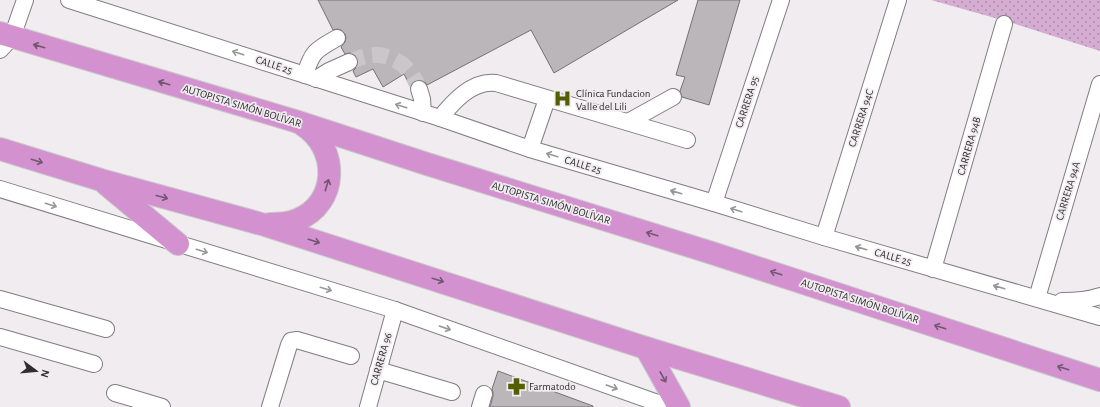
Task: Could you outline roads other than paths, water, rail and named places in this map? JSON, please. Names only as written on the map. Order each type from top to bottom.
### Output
[{"type":"highway","name":"AUTOPISTA SIMÓN BOLÍVAR","points":[[4,40],[295,121],[449,171],[720,255],[1100,380]]},
{"type":"highway","points":[[264,225],[283,224],[298,220],[318,205],[327,187],[330,167],[324,148],[319,139],[312,132],[295,121]]},
{"type":"highway","points":[[0,150],[101,180],[264,225],[646,348],[839,407]]},
{"type":"highway","points":[[101,180],[178,244]]},
{"type":"highway","points":[[646,348],[669,407]]},
{"type":"street","points":[[4,40],[25,0]]},
{"type":"street","name":"CALLE 25","points":[[69,0],[440,118],[530,149],[824,237],[1100,317]]},
{"type":"street","name":"CARRERA 95","points":[[714,203],[780,0]]},
{"type":"street","name":"CARRERA 94C","points":[[824,237],[898,0]]},
{"type":"street","name":"CARRERA 94B","points":[[933,269],[1004,24]]},
{"type":"street","points":[[337,38],[314,53],[308,65],[311,77],[349,62]]},
{"type":"street","points":[[440,118],[463,94],[488,82],[496,83],[687,140]]},
{"type":"street","name":"CARRERA 94A","points":[[1037,298],[1100,84]]},
{"type":"street","points":[[419,90],[422,99],[423,113]]},
{"type":"street","points":[[628,122],[673,97]]},
{"type":"street","points":[[530,149],[547,99]]},
{"type":"street","points":[[0,189],[395,310],[635,401],[669,407]]},
{"type":"street","points":[[1037,298],[1052,301],[1072,301],[1100,296]]},
{"type":"street","points":[[0,299],[106,330]]},
{"type":"street","name":"CARRERA 96","points":[[368,407],[395,310]]},
{"type":"street","points":[[0,337],[94,364]]},
{"type":"street","points":[[270,407],[291,341],[298,340],[351,356]]},
{"type":"street","points":[[378,370],[452,392]]},
{"type":"street","points":[[115,393],[162,407]]},
{"type":"tunnel","points":[[349,62],[365,56],[376,55],[392,58],[406,68],[416,81],[419,89]]},
{"type":"place","name":"Clínica Fundacion Valle del Lili","points":[[563,99]]},
{"type":"place","name":"Farmatodo","points":[[516,386]]}]
